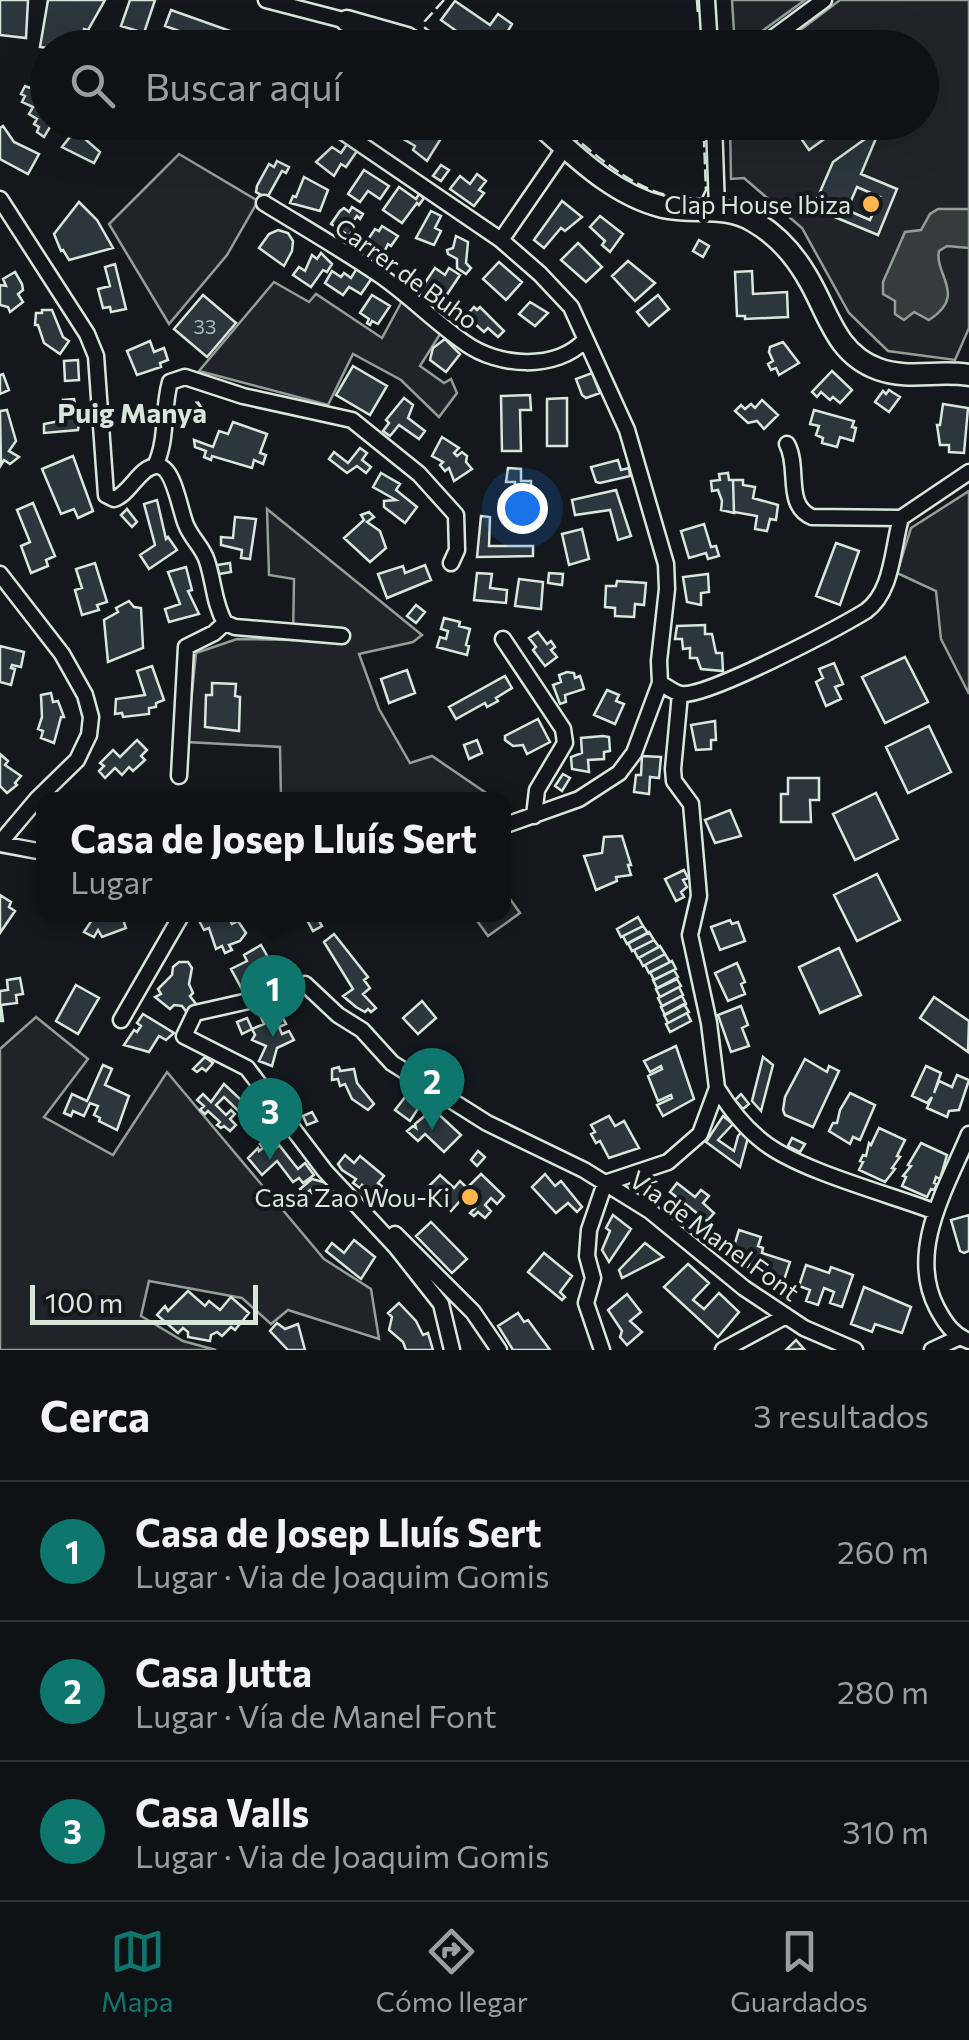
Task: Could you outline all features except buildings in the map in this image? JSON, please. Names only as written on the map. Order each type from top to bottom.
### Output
[{"type":"street","points":[[266,0],[379,30]]},
{"type":"street","points":[[707,0],[709,30]]},
{"type":"street","points":[[783,30],[824,0]]},
{"type":"street","points":[[355,140],[501,240],[571,307],[627,430],[666,564],[660,683],[634,752],[619,773],[579,799],[511,823]]},
{"type":"street","points":[[557,140],[605,180],[632,196],[662,206],[717,210],[753,221],[783,245],[808,276],[831,328],[860,359],[878,369],[907,376],[969,375]]},
{"type":"street","points":[[715,140],[717,210]]},
{"type":"street","points":[[501,240],[565,147]]},
{"type":"street","points":[[0,199],[96,356],[106,495],[114,499],[124,496],[147,469],[164,468],[186,527],[204,553],[224,623]]},
{"type":"street","name":"Carrer de Buho","points":[[264,202],[378,274],[423,306],[467,345],[505,360],[536,362],[564,357],[585,340]]},
{"type":"street","points":[[155,466],[164,449],[165,400],[170,382],[185,377],[242,396],[352,420],[419,474],[456,515],[457,550],[450,563]]},
{"type":"street","points":[[786,444],[794,458],[796,504],[812,516],[901,518],[969,472]]},
{"type":"street","points":[[660,683],[680,694],[701,692],[839,628],[877,603],[884,590],[901,518]]},
{"type":"street","points":[[0,574],[62,654],[92,717],[89,735],[77,760],[44,792]]},
{"type":"street","points":[[224,623],[342,636]]},
{"type":"street","points":[[179,776],[186,646],[214,633],[224,623]]},
{"type":"street","points":[[504,639],[563,729],[564,742],[537,790],[534,816]]},
{"type":"street","points":[[680,694],[672,769],[674,781],[691,804],[699,896],[690,935],[709,1023],[717,1088],[735,1116],[764,1143],[792,1159],[936,1212]]},
{"type":"street","points":[[36,800],[0,844],[36,851]]},
{"type":"street","points":[[121,1020],[177,922]]},
{"type":"street","name":"Vía de Manel Font","points":[[386,1235],[325,1171],[247,1068],[184,1036],[195,1013],[305,984],[338,1015],[362,1030],[392,1063],[487,1123],[605,1183],[650,1211],[744,1288],[804,1328],[855,1350]]},
{"type":"street","points":[[602,1350],[586,1303],[594,1278],[587,1256],[589,1230],[605,1183],[668,1162],[690,1144],[700,1134],[717,1088]]},
{"type":"street","points":[[932,1350],[964,1339],[945,1322],[926,1278],[927,1248],[936,1212],[969,1134]]},
{"type":"street","points":[[386,1235],[396,1234],[431,1268],[473,1312],[499,1350]]},
{"type":"street","points":[[386,1235],[441,1304],[452,1350]]},
{"type":"street","points":[[723,1350],[786,1316]]},
{"type":"shaded area","points":[[732,0],[805,0],[764,30],[734,30]]},
{"type":"shaded area","name":"Clap House Ibiza","points":[[840,0],[969,0],[969,328],[955,360],[888,351],[849,313],[802,228],[744,178],[731,179],[730,140],[939,140],[939,30],[800,30]]},
{"type":"shaded area","points":[[179,154],[258,201],[227,255],[169,324],[109,224]]},
{"type":"shaded area","points":[[938,209],[969,209],[969,248],[947,246],[939,251],[948,294],[940,311],[929,320],[914,312],[904,320],[895,314],[895,301],[883,294],[883,282],[905,232],[921,230],[930,214]]},
{"type":"shaded area","points":[[274,282],[309,302],[316,294],[382,338],[402,301],[442,331],[420,366],[444,383],[451,379],[457,393],[439,417],[401,380],[353,354],[328,405],[199,371]]},
{"type":"shaded area","points":[[969,491],[969,694],[941,639],[936,591],[897,573],[911,528]]},
{"type":"shaded area","points":[[267,509],[422,635],[413,642],[359,654],[379,709],[410,763],[432,756],[485,792],[281,792],[280,747],[187,742],[196,653],[237,639],[293,640],[294,579],[269,575]]},
{"type":"shaded area","points":[[511,900],[520,913],[511,919]]},
{"type":"shaded area","points":[[478,922],[507,922],[488,936]]},
{"type":"shaded area","points":[[36,1017],[88,1059],[44,1117],[113,1155],[167,1072],[324,1259],[371,1289],[379,1339],[288,1310],[271,1324],[242,1298],[149,1281],[141,1316],[183,1341],[216,1350],[0,1350],[0,1049]]},
{"type":"fence","points":[[428,30],[425,21],[444,0]]},
{"type":"fence","points":[[697,0],[698,15]]},
{"type":"fence","points":[[578,140],[641,186],[681,198],[702,198],[706,190],[704,141]]},
{"type":"place","name":"Clap House Ibiza","points":[[871,204]]},
{"type":"place","name":"Casa de Josep Lluís Sert","points":[[273,1037]]},
{"type":"place","name":"Casa Jutta","points":[[432,1130]]},
{"type":"place","name":"Casa Valls","points":[[270,1160]]},
{"type":"place","name":"Casa Zao Wou-Ki","points":[[470,1197]]},
{"type":"district","name":"Puig Manyà","points":[[132,412]]}]
